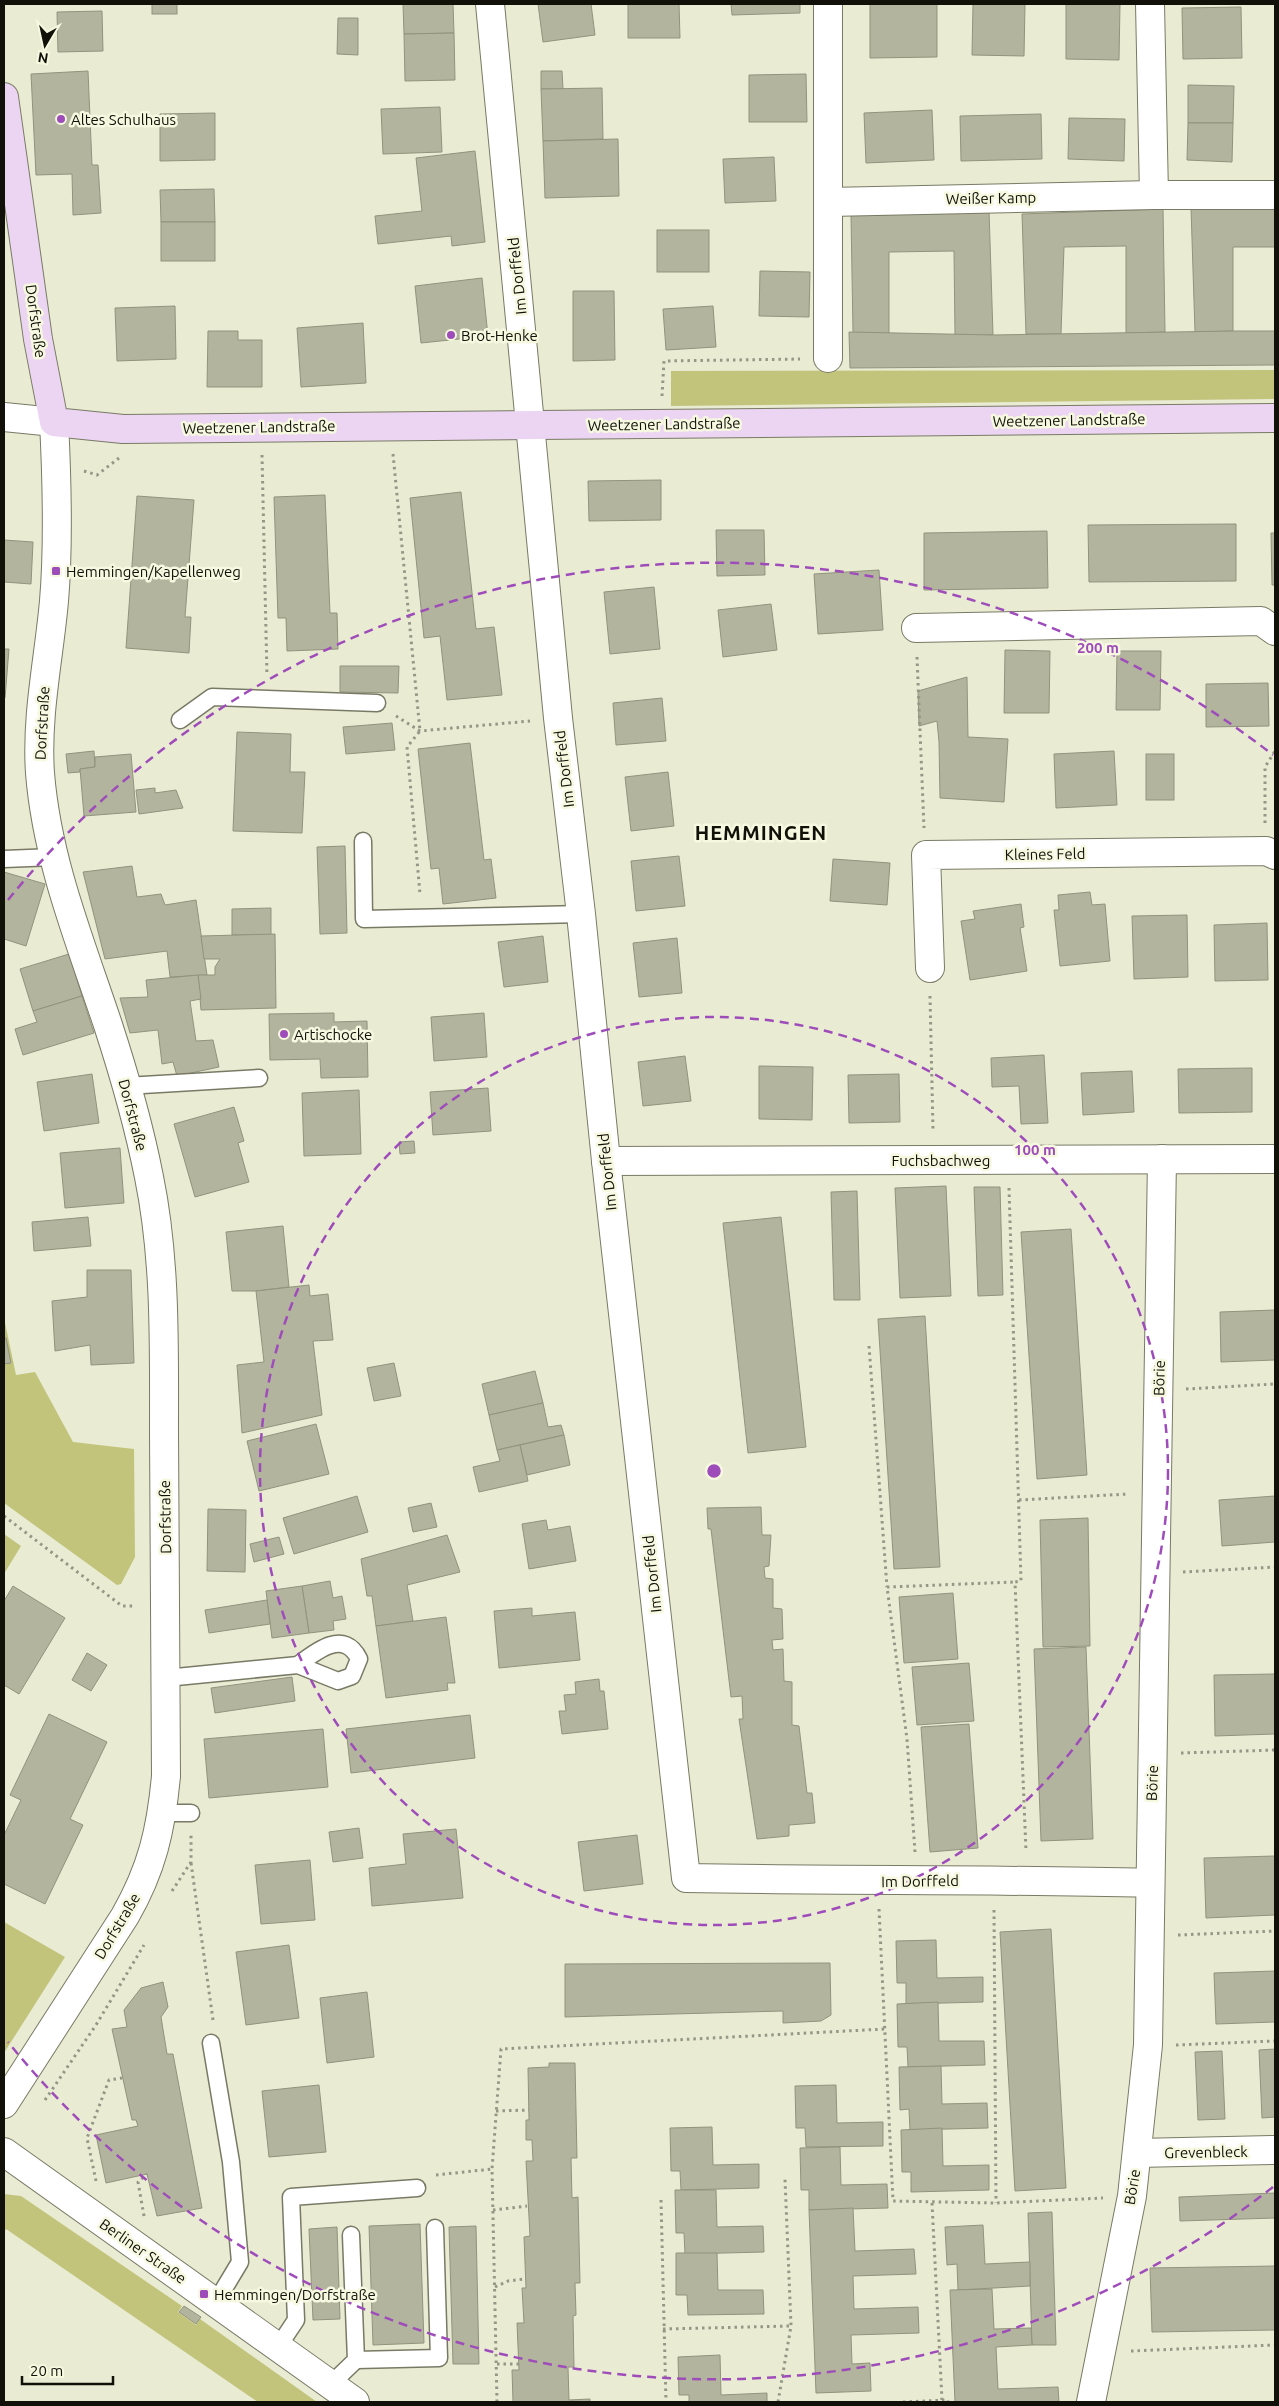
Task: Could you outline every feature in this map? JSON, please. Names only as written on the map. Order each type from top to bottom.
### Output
[{"type":"main road","name":"Dorfstraße","points":[[4,97],[42,365],[54,422]]},
{"type":"main road","name":"Weetzener Landstraße","points":[[54,422],[123,429],[1275,418]]},
{"type":"street","name":"Im Dorffeld","points":[[490,4],[558,718],[582,914],[606,1161],[686,1878],[877,1881],[1027,1880],[1149,1883]]},
{"type":"street","points":[[828,4],[828,358]]},
{"type":"street","points":[[1150,4],[1154,195]]},
{"type":"street","name":"Weißer Kamp","points":[[828,202],[1154,195],[1275,196]]},
{"type":"street","points":[[4,417],[54,422]]},
{"type":"street","name":"Dorfstraße","points":[[4,2104],[139,1892],[154,1852],[163,1813],[166,1776],[163,1320],[158,1238],[150,1178],[126,1086],[108,1025],[77,940],[46,830],[40,769],[44,676],[56,571],[54,422]]},
{"type":"street","points":[[916,628],[1261,621],[1275,631]]},
{"type":"street","name":"Kleines Feld","points":[[926,856],[1270,853]]},
{"type":"street","points":[[926,856],[930,968]]},
{"type":"street","name":"Börie","points":[[1091,2402],[1132,2196],[1148,2046],[1149,1883],[1153,1754],[1162,1159]]},
{"type":"street","name":"Fuchsbachweg","points":[[606,1161],[1275,1159]]},
{"type":"street","name":"Grevenbleck","points":[[1137,2153],[1275,2150]]},
{"type":"street","name":"Berliner Straße","points":[[4,2152],[355,2402]]},
{"type":"lane","points":[[180,720],[212,697],[377,703]]},
{"type":"lane","points":[[363,841],[364,919],[582,914]]},
{"type":"lane","points":[[4,859],[54,858]]},
{"type":"lane","points":[[126,1086],[258,1078]]},
{"type":"lane","points":[[166,1678],[298,1665]]},
{"type":"lane","points":[[163,1813],[191,1813]]},
{"type":"lane","points":[[211,2043],[231,2162],[240,2262],[216,2302]]},
{"type":"lane","points":[[278,2347],[296,2320],[291,2197],[417,2188]]},
{"type":"lane","points":[[332,2384],[356,2360],[439,2358],[435,2228]]},
{"type":"lane","points":[[351,2235],[356,2360]]},
{"type":"path","points":[[661,424],[664,361],[828,358]]},
{"type":"path","points":[[393,451],[420,731],[408,747],[422,918]]},
{"type":"path","points":[[262,453],[267,700]]},
{"type":"path","points":[[56,462],[97,475],[122,456]]},
{"type":"path","points":[[916,628],[926,856]]},
{"type":"path","points":[[377,703],[420,731],[558,718]]},
{"type":"path","points":[[1270,853],[1265,767],[1275,751]]},
{"type":"path","points":[[930,968],[933,1160]]},
{"type":"path","points":[[887,1587],[1021,1582],[1008,1160]]},
{"type":"path","points":[[868,1346],[887,1587],[907,1739],[917,1881]]},
{"type":"path","points":[[1159,1390],[1275,1384]]},
{"type":"path","points":[[1019,1500],[1156,1492]]},
{"type":"path","points":[[4,1516],[122,1606],[166,1606]]},
{"type":"path","points":[[1155,1573],[1275,1567]]},
{"type":"path","points":[[1015,1582],[1027,1880]]},
{"type":"path","points":[[1153,1754],[1275,1750]]},
{"type":"path","points":[[191,1862],[214,2030],[211,2043]]},
{"type":"path","points":[[993,1880],[996,2203]]},
{"type":"path","points":[[877,1881],[893,2202],[996,2203],[1132,2196]]},
{"type":"path","points":[[1149,1936],[1275,1931]]},
{"type":"path","points":[[497,2402],[492,2169],[501,2049],[885,2029]]},
{"type":"path","points":[[1148,2046],[1275,2041]]},
{"type":"path","points":[[89,2213],[97,2189],[86,2138],[109,2080],[122,2078]]},
{"type":"path","points":[[496,2110],[529,2110]]},
{"type":"path","points":[[417,2188],[422,2176],[492,2169]]},
{"type":"path","points":[[129,2242],[145,2220],[138,2182],[148,2174]]},
{"type":"path","points":[[778,2402],[791,2326],[785,2179]]},
{"type":"path","points":[[661,2200],[666,2402]]},
{"type":"path","points":[[932,2203],[942,2400]]},
{"type":"path","points":[[493,2210],[527,2206]]},
{"type":"path","points":[[495,2287],[508,2281],[525,2279]]},
{"type":"path","points":[[663,2329],[791,2326]]},
{"type":"path","points":[[1101,2352],[1275,2345]]},
{"type":"path","points":[[497,2364],[519,2364]]},
{"type":"path","points":[[904,2402],[942,2400],[948,2400],[948,2402]]},
{"type":"green space","points":[[1275,370],[1275,399],[671,406],[671,371]]},
{"type":"green space","points":[[4,1318],[16,1375],[35,1372],[73,1442],[134,1449],[135,1557],[121,1584],[117,1585],[4,1503]]},
{"type":"green space","points":[[4,1534],[21,1546],[4,1574]]},
{"type":"green space","points":[[4,1922],[65,1957],[4,2053]]},
{"type":"green space","points":[[4,2194],[21,2196],[182,2306],[178,2312],[196,2325],[200,2319],[317,2402],[258,2402],[6,2229],[4,2232]]},
{"type":"building","points":[[152,4],[177,4],[177,14],[152,14]]},
{"type":"building","points":[[403,4],[453,4],[454,33],[404,34]]},
{"type":"building","points":[[538,4],[591,4],[595,35],[543,42]]},
{"type":"building","points":[[628,4],[679,4],[680,38],[628,38]]},
{"type":"building","points":[[731,4],[800,4],[800,13],[732,15]]},
{"type":"building","points":[[870,4],[937,4],[937,57],[870,58]]},
{"type":"building","points":[[973,4],[1025,4],[1024,56],[972,55]]},
{"type":"building","points":[[1066,4],[1120,4],[1119,60],[1066,59]]},
{"type":"building","points":[[1241,7],[1242,58],[1183,59],[1182,8]]},
{"type":"building","points":[[102,11],[103,51],[58,52],[57,12]]},
{"type":"building","points":[[338,18],[358,18],[358,55],[337,54]]},
{"type":"building","points":[[454,33],[455,80],[405,81],[404,34]]},
{"type":"building","name":"Altes Schulhaus","points":[[88,71],[92,165],[98,165],[101,213],[73,215],[72,174],[36,175],[31,74]]},
{"type":"building","points":[[541,71],[562,71],[563,89],[541,89]]},
{"type":"building","points":[[806,74],[807,122],[749,122],[749,75]]},
{"type":"building","points":[[1188,85],[1234,86],[1233,123],[1188,123]]},
{"type":"building","points":[[602,88],[603,139],[543,141],[541,89]]},
{"type":"building","points":[[440,107],[442,152],[383,154],[381,109]]},
{"type":"building","points":[[932,110],[934,160],[866,163],[864,113]]},
{"type":"building","points":[[215,113],[215,160],[160,161],[160,114]]},
{"type":"building","points":[[1041,114],[1042,159],[961,161],[960,116]]},
{"type":"building","points":[[1069,118],[1125,119],[1124,161],[1068,159]]},
{"type":"building","points":[[1188,123],[1233,123],[1232,162],[1187,160]]},
{"type":"building","points":[[618,139],[619,196],[545,198],[543,141]]},
{"type":"building","points":[[475,151],[485,242],[452,246],[451,236],[378,244],[375,216],[422,211],[416,158]]},
{"type":"building","points":[[774,157],[776,201],[725,203],[723,159]]},
{"type":"building","points":[[214,189],[215,222],[161,222],[160,190]]},
{"type":"building","points":[[1191,208],[1275,209],[1275,247],[1233,247],[1233,331],[1195,332]]},
{"type":"building","points":[[1163,209],[1165,332],[1126,333],[1126,246],[1064,247],[1061,334],[1026,334],[1022,214]]},
{"type":"building","points":[[989,210],[993,335],[955,335],[954,251],[889,252],[889,334],[853,333],[851,215]]},
{"type":"building","points":[[161,222],[215,222],[215,261],[161,261]]},
{"type":"building","points":[[657,230],[709,230],[709,272],[657,272]]},
{"type":"building","points":[[760,271],[810,272],[809,317],[759,316]]},
{"type":"building","points":[[482,278],[488,336],[421,343],[415,286]]},
{"type":"building","points":[[573,291],[614,291],[615,360],[573,361]]},
{"type":"building","points":[[175,306],[176,359],[117,361],[115,308]]},
{"type":"building","points":[[713,306],[716,347],[666,350],[663,309]]},
{"type":"building","points":[[363,323],[366,383],[301,387],[297,328]]},
{"type":"building","points":[[208,331],[238,331],[238,340],[262,340],[262,387],[207,387]]},
{"type":"building","points":[[1275,331],[1275,365],[850,368],[849,332],[993,335]]},
{"type":"building","points":[[661,480],[661,520],[589,521],[588,481]]},
{"type":"building","points":[[461,492],[476,629],[494,627],[502,695],[447,700],[440,636],[424,638],[410,498]]},
{"type":"building","points":[[325,495],[330,613],[337,613],[338,649],[287,651],[286,618],[278,618],[274,497]]},
{"type":"building","points":[[137,496],[194,500],[185,617],[191,617],[189,653],[126,648]]},
{"type":"building","points":[[1236,524],[1236,581],[1089,582],[1088,525]]},
{"type":"building","points":[[716,530],[764,530],[765,575],[717,576]]},
{"type":"building","points":[[1047,531],[1048,588],[924,590],[924,533]]},
{"type":"building","points":[[1271,533],[1275,533],[1275,585],[1272,585]]},
{"type":"building","points":[[4,540],[33,542],[31,584],[4,582]]},
{"type":"building","points":[[879,570],[883,630],[818,634],[814,574]]},
{"type":"building","points":[[654,587],[660,649],[610,654],[604,592]]},
{"type":"building","points":[[771,604],[777,650],[723,657],[718,610]]},
{"type":"building","points":[[4,649],[9,649],[5,698],[4,698]]},
{"type":"building","points":[[1005,650],[1050,651],[1049,713],[1004,713]]},
{"type":"building","points":[[1117,651],[1161,651],[1160,710],[1116,710]]},
{"type":"building","points":[[340,666],[399,666],[398,693],[340,692]]},
{"type":"building","points":[[967,677],[968,737],[1008,739],[1004,802],[940,798],[937,721],[919,726],[918,691]]},
{"type":"building","points":[[1268,683],[1269,726],[1206,727],[1206,684]]},
{"type":"building","points":[[662,698],[666,741],[616,745],[613,703]]},
{"type":"building","points":[[392,723],[395,750],[346,754],[343,727]]},
{"type":"building","points":[[237,732],[291,734],[290,772],[305,772],[302,833],[233,831]]},
{"type":"building","points":[[470,743],[484,860],[491,859],[496,898],[443,904],[439,868],[431,869],[418,749]]},
{"type":"building","points":[[94,751],[95,767],[80,769],[80,772],[68,773],[66,754]]},
{"type":"building","points":[[1114,751],[1117,805],[1056,808],[1054,754]]},
{"type":"building","points":[[131,754],[136,812],[84,816],[80,769],[95,767],[95,757]]},
{"type":"building","points":[[1146,754],[1174,754],[1174,800],[1146,800]]},
{"type":"building","points":[[668,772],[674,826],[631,831],[625,777]]},
{"type":"building","points":[[155,788],[155,793],[176,790],[183,808],[139,814],[136,790]]},
{"type":"building","points":[[345,846],[347,933],[320,934],[317,847]]},
{"type":"building","points":[[679,856],[685,906],[636,911],[631,861]]},
{"type":"building","points":[[833,859],[890,863],[887,905],[830,901]]},
{"type":"building","points":[[132,866],[137,897],[161,894],[165,905],[196,900],[207,975],[170,977],[167,951],[105,959],[83,872]]},
{"type":"building","points":[[4,872],[45,884],[26,946],[4,939]]},
{"type":"building","points":[[1090,892],[1092,905],[1105,904],[1110,961],[1060,966],[1054,910],[1059,910],[1058,895]]},
{"type":"building","points":[[1021,904],[1024,927],[1020,928],[1027,971],[970,980],[961,921],[975,919],[973,911]]},
{"type":"building","points":[[271,908],[271,935],[232,935],[232,909]]},
{"type":"building","points":[[1187,915],[1188,977],[1134,979],[1132,916]]},
{"type":"building","points":[[1267,923],[1268,980],[1215,981],[1214,925]]},
{"type":"building","points":[[275,934],[276,1008],[201,1010],[198,975],[215,975],[215,967],[220,959],[204,959],[201,936]]},
{"type":"building","points":[[543,936],[548,982],[504,987],[498,942]]},
{"type":"building","points":[[677,938],[682,993],[639,997],[633,943]]},
{"type":"building","points":[[69,954],[82,996],[33,1011],[20,969]]},
{"type":"building","points":[[198,975],[201,999],[190,1001],[196,1041],[213,1040],[219,1067],[177,1076],[173,1062],[162,1064],[158,1030],[130,1033],[120,998],[148,997],[146,980]]},
{"type":"building","points":[[82,996],[94,1033],[23,1055],[15,1029],[37,1022],[33,1011]]},
{"type":"building","points":[[334,1013],[334,1022],[367,1021],[368,1077],[321,1078],[320,1059],[270,1060],[269,1014]]},
{"type":"building","points":[[484,1013],[487,1057],[434,1061],[431,1017]]},
{"type":"building","points":[[1044,1055],[1048,1123],[1021,1124],[1019,1086],[992,1087],[991,1058]]},
{"type":"building","points":[[685,1056],[691,1101],[643,1106],[638,1062]]},
{"type":"building","points":[[759,1066],[813,1067],[812,1120],[759,1119]]},
{"type":"building","points":[[1252,1068],[1252,1112],[1179,1113],[1178,1069]]},
{"type":"building","points":[[1132,1071],[1134,1112],[1083,1115],[1081,1073]]},
{"type":"building","points":[[92,1074],[99,1123],[44,1131],[37,1082]]},
{"type":"building","points":[[899,1074],[900,1122],[849,1123],[848,1075]]},
{"type":"building","points":[[488,1088],[491,1131],[433,1135],[430,1092]]},
{"type":"building","points":[[359,1090],[361,1154],[304,1156],[302,1093]]},
{"type":"building","points":[[234,1107],[244,1141],[238,1143],[249,1182],[195,1197],[174,1124]]},
{"type":"building","points":[[414,1141],[415,1153],[400,1154],[399,1142]]},
{"type":"building","points":[[120,1148],[124,1203],[65,1208],[60,1153]]},
{"type":"building","points":[[946,1186],[951,1296],[900,1298],[895,1188]]},
{"type":"building","points":[[974,1187],[1000,1187],[1003,1295],[978,1296]]},
{"type":"building","points":[[857,1191],[860,1300],[834,1300],[831,1192]]},
{"type":"building","points":[[88,1217],[91,1246],[34,1251],[32,1222]]},
{"type":"building","points":[[781,1217],[806,1447],[748,1453],[723,1223]]},
{"type":"building","points":[[283,1226],[289,1287],[256,1291],[232,1291],[226,1232]]},
{"type":"building","points":[[1071,1229],[1087,1475],[1037,1479],[1021,1232]]},
{"type":"building","points":[[87,1270],[131,1270],[134,1363],[91,1365],[90,1345],[55,1351],[52,1301],[87,1297]]},
{"type":"building","points":[[309,1285],[310,1296],[328,1294],[333,1340],[313,1341],[322,1415],[242,1433],[237,1365],[264,1362],[256,1291]]},
{"type":"building","points":[[1275,1310],[1275,1360],[1221,1362],[1220,1312]]},
{"type":"building","points":[[925,1316],[940,1567],[894,1569],[878,1319]]},
{"type":"building","points":[[4,1338],[6,1338],[11,1363],[4,1364]]},
{"type":"building","points":[[394,1363],[401,1396],[374,1401],[367,1368]]},
{"type":"building","points":[[535,1371],[543,1403],[489,1415],[482,1384]]},
{"type":"building","points":[[543,1403],[548,1427],[561,1425],[564,1435],[497,1450],[489,1415]]},
{"type":"building","points":[[316,1424],[329,1474],[259,1491],[247,1441]]},
{"type":"building","points":[[564,1435],[570,1465],[527,1475],[520,1445]]},
{"type":"building","points":[[520,1445],[528,1481],[479,1492],[473,1467],[500,1461],[497,1450]]},
{"type":"building","points":[[357,1496],[368,1532],[294,1554],[283,1518]]},
{"type":"building","points":[[1275,1496],[1275,1542],[1222,1546],[1219,1500]]},
{"type":"building","points":[[431,1503],[437,1527],[413,1532],[408,1508]]},
{"type":"building","points":[[761,1507],[762,1535],[771,1535],[769,1566],[764,1567],[765,1578],[773,1579],[773,1608],[782,1609],[783,1639],[772,1640],[773,1650],[783,1649],[784,1681],[792,1682],[792,1725],[799,1726],[807,1793],[812,1793],[815,1823],[789,1825],[789,1836],[757,1839],[739,1719],[743,1719],[742,1696],[731,1697],[711,1529],[708,1529],[707,1508]]},
{"type":"building","points":[[208,1509],[246,1510],[245,1572],[207,1571]]},
{"type":"building","points":[[1088,1518],[1090,1646],[1043,1647],[1040,1520]]},
{"type":"building","points":[[546,1520],[548,1530],[570,1526],[576,1561],[529,1569],[522,1524]]},
{"type":"building","points":[[447,1535],[460,1572],[407,1585],[413,1621],[376,1626],[372,1596],[367,1596],[361,1559]]},
{"type":"building","points":[[279,1537],[284,1554],[254,1562],[250,1544]]},
{"type":"building","points":[[330,1581],[333,1598],[342,1596],[346,1619],[333,1621],[334,1630],[309,1633],[302,1586]]},
{"type":"building","points":[[13,1586],[65,1618],[19,1694],[4,1685],[4,1601]]},
{"type":"building","points":[[302,1586],[309,1633],[272,1638],[266,1591]]},
{"type":"building","points":[[953,1593],[958,1659],[904,1663],[899,1597]]},
{"type":"building","points":[[267,1600],[270,1624],[209,1633],[205,1610]]},
{"type":"building","points":[[532,1608],[532,1616],[575,1612],[580,1660],[499,1668],[494,1611]]},
{"type":"building","points":[[446,1617],[455,1683],[447,1683],[448,1690],[386,1698],[376,1626]]},
{"type":"building","points":[[1086,1647],[1093,1839],[1041,1841],[1034,1649]]},
{"type":"building","points":[[87,1653],[107,1665],[91,1691],[72,1680]]},
{"type":"building","points":[[969,1663],[974,1721],[917,1725],[912,1667]]},
{"type":"building","points":[[1275,1674],[1275,1734],[1215,1736],[1214,1675]]},
{"type":"building","points":[[292,1677],[295,1701],[215,1713],[211,1688]]},
{"type":"building","points":[[599,1679],[600,1691],[604,1691],[608,1729],[562,1734],[559,1711],[566,1711],[564,1695],[576,1694],[575,1682]]},
{"type":"building","points":[[49,1714],[107,1742],[70,1819],[83,1825],[45,1904],[4,1884],[4,1835],[21,1800],[10,1795]]},
{"type":"building","points":[[470,1715],[475,1758],[351,1773],[346,1729]]},
{"type":"building","points":[[969,1724],[978,1848],[930,1852],[921,1727]]},
{"type":"building","points":[[323,1729],[328,1787],[209,1798],[204,1739]]},
{"type":"building","points":[[359,1828],[363,1858],[333,1862],[329,1832]]},
{"type":"building","points":[[456,1829],[463,1898],[372,1906],[369,1868],[406,1864],[403,1834]]},
{"type":"building","points":[[637,1835],[643,1884],[584,1891],[578,1842]]},
{"type":"building","points":[[1275,1856],[1275,1915],[1206,1918],[1204,1858]]},
{"type":"building","points":[[310,1860],[315,1920],[261,1924],[255,1865]]},
{"type":"building","points":[[1051,1929],[1066,2188],[1015,2191],[1000,1932]]},
{"type":"building","points":[[936,1940],[937,1978],[983,1977],[983,2002],[906,2004],[906,1983],[897,1983],[896,1941]]},
{"type":"building","points":[[289,1945],[299,2018],[246,2025],[236,1952]]},
{"type":"building","points":[[830,1963],[831,2015],[821,2021],[783,2023],[783,2011],[565,2017],[565,1964]]},
{"type":"building","points":[[1275,1971],[1275,2022],[1216,2024],[1214,1973]]},
{"type":"building","points":[[163,1982],[168,2007],[161,2017],[167,2054],[173,2054],[202,2208],[157,2216],[147,2174],[106,2183],[96,2135],[138,2126],[136,2120],[132,2120],[112,2029],[127,2027],[124,2010],[141,1988]]},
{"type":"building","points":[[367,1992],[374,2057],[327,2063],[320,1998]]},
{"type":"building","points":[[938,2002],[939,2041],[984,2041],[985,2065],[908,2067],[907,2047],[898,2047],[897,2004]]},
{"type":"building","points":[[1275,2049],[1275,2117],[1262,2118],[1259,2050]]},
{"type":"building","points":[[1222,2051],[1225,2119],[1198,2120],[1195,2052]]},
{"type":"building","points":[[549,2063],[575,2063],[577,2158],[571,2158],[572,2198],[578,2197],[580,2283],[575,2283],[576,2315],[573,2316],[574,2367],[568,2367],[569,2400],[590,2399],[590,2402],[513,2402],[512,2370],[519,2370],[517,2323],[524,2323],[522,2288],[526,2288],[524,2237],[530,2236],[526,2161],[533,2161],[532,2140],[526,2140],[526,2120],[529,2120],[528,2068],[549,2067]]},
{"type":"building","points":[[941,2066],[942,2104],[987,2103],[988,2128],[910,2130],[909,2109],[900,2110],[899,2067]]},
{"type":"building","points":[[319,2085],[326,2152],[269,2157],[262,2091]]},
{"type":"building","points":[[836,2085],[837,2123],[883,2122],[883,2146],[806,2147],[805,2128],[796,2128],[795,2086]]},
{"type":"building","points":[[712,2127],[713,2165],[759,2164],[759,2188],[681,2190],[680,2171],[671,2171],[670,2128]]},
{"type":"building","points":[[942,2128],[943,2166],[989,2165],[989,2190],[911,2192],[911,2172],[902,2172],[901,2130]]},
{"type":"building","points":[[840,2147],[841,2185],[887,2184],[888,2208],[809,2210],[809,2190],[801,2190],[800,2148]]},
{"type":"building","points":[[675,2190],[716,2190],[717,2227],[763,2226],[764,2252],[685,2254],[684,2233],[676,2233]]},
{"type":"building","points":[[1275,2193],[1275,2218],[1180,2221],[1179,2197]]},
{"type":"building","points":[[853,2208],[855,2251],[914,2249],[916,2274],[853,2276],[854,2309],[918,2307],[919,2333],[851,2335],[852,2364],[870,2363],[871,2391],[816,2393],[809,2210]]},
{"type":"building","points":[[1052,2212],[1056,2345],[1032,2345],[1028,2213]]},
{"type":"building","points":[[420,2224],[424,2343],[373,2345],[369,2226]]},
{"type":"building","points":[[983,2225],[985,2264],[1030,2262],[1030,2286],[958,2290],[957,2264],[947,2265],[945,2227]]},
{"type":"building","points":[[476,2226],[479,2364],[453,2364],[449,2227]]},
{"type":"building","points":[[337,2227],[340,2319],[313,2320],[309,2229]]},
{"type":"building","points":[[676,2253],[717,2253],[718,2290],[763,2290],[764,2314],[688,2315],[687,2295],[676,2295]]},
{"type":"building","points":[[1275,2266],[1275,2330],[1152,2332],[1150,2268]]},
{"type":"building","points":[[992,2289],[994,2329],[1031,2328],[1032,2345],[996,2347],[998,2389],[1058,2387],[1059,2402],[955,2402],[950,2290]]},
{"type":"building","points":[[184,2306],[201,2317],[196,2324],[179,2312]]},
{"type":"building","points":[[720,2355],[721,2395],[767,2393],[767,2402],[689,2402],[689,2395],[679,2395],[678,2357]]},
{"type":"place","name":"Altes Schulhaus","points":[[61,119]]},
{"type":"place","name":"Brot-Henke","points":[[451,335]]},
{"type":"place","name":"Hemmingen/Kapellenweg","points":[[56,571]]},
{"type":"place","name":"Artischocke","points":[[284,1034]]},
{"type":"place","name":"Hemmingen/Dorfstraße","points":[[204,2294]]},
{"type":"district","name":"HEMMINGEN","points":[[761,832]]}]
